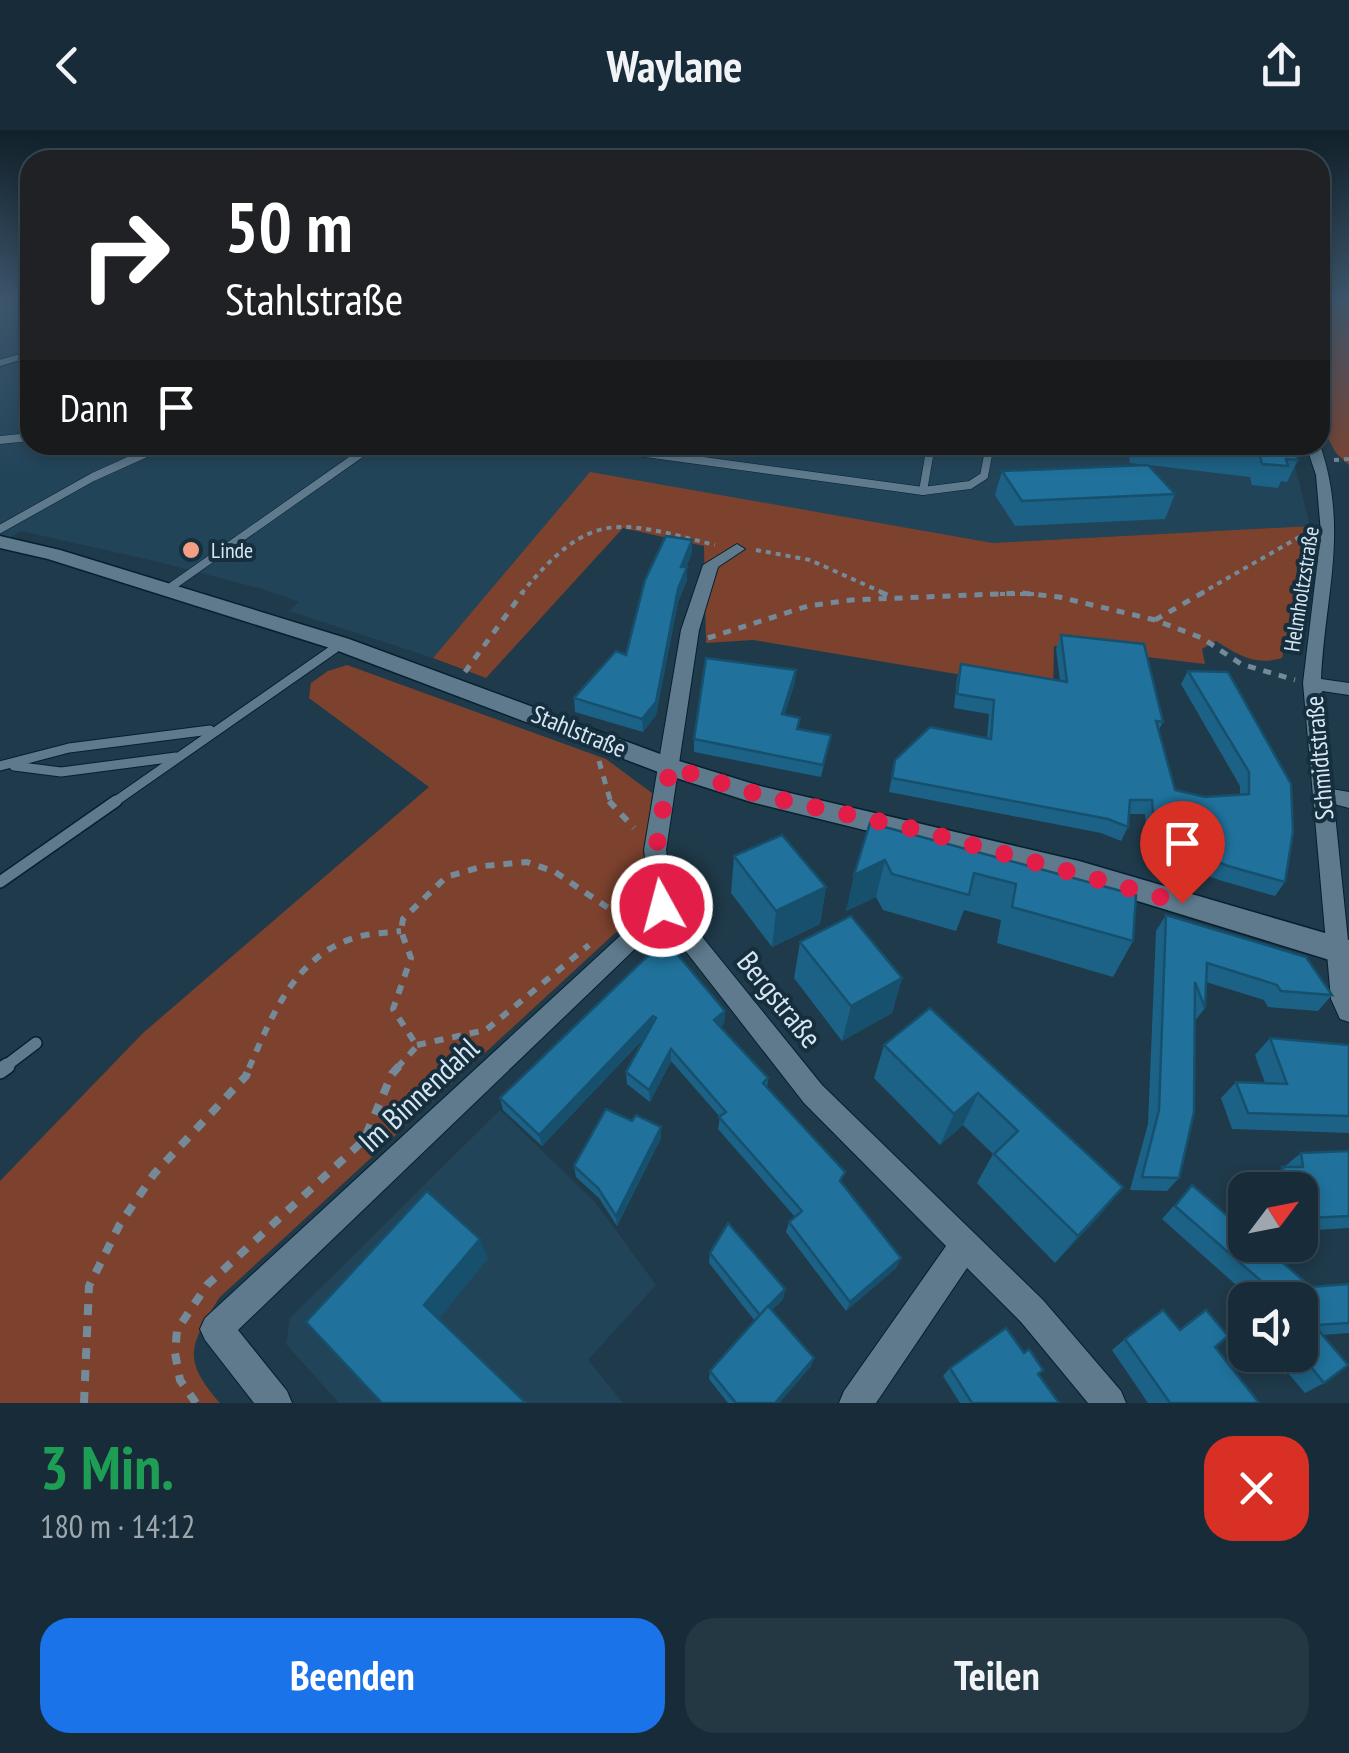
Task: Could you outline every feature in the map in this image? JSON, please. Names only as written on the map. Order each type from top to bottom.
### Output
[{"type":"street","name":"Helmholtzstraße","points":[[1312,683],[1312,654],[1335,523],[1326,476],[1317,455]]},
{"type":"street","name":"Stahlstraße","points":[[0,542],[168,588],[341,644],[670,767],[760,795],[918,830],[1079,872],[1343,951]]},
{"type":"street","points":[[662,906],[656,850],[690,630],[712,565],[737,550]]},
{"type":"street","points":[[1312,683],[1349,689]]},
{"type":"street","name":"Schmidtstraße","points":[[1312,683],[1343,951],[1344,1000],[1349,1010]]},
{"type":"street","points":[[1322,794],[1349,800]]},
{"type":"street","name":"Im Binnendahl","points":[[275,1403],[216,1329],[632,924],[662,906]]},
{"type":"street","name":"Bergstraße","points":[[662,906],[813,1094],[1032,1311],[1110,1403]]},
{"type":"street","points":[[856,1403],[965,1245]]},
{"type":"lane","points":[[0,529],[22,513],[143,455]]},
{"type":"lane","points":[[168,588],[359,455]]},
{"type":"lane","points":[[662,455],[923,490],[958,488],[984,476],[988,455]]},
{"type":"lane","points":[[923,490],[929,455]]},
{"type":"lane","points":[[0,882],[341,644]]},
{"type":"lane","points":[[4,766],[69,748],[214,730]]},
{"type":"lane","points":[[4,766],[61,772],[177,756]]},
{"type":"lane","points":[[0,1071],[36,1043]]},
{"type":"path","points":[[1155,620],[1312,529],[1335,523]]},
{"type":"path","points":[[451,683],[465,672],[512,603],[580,535],[598,527],[626,525],[737,550],[770,550],[797,556],[855,584],[901,600]]},
{"type":"path","points":[[851,600],[855,584]]},
{"type":"path","points":[[690,630],[700,641],[808,606],[851,600],[1022,593],[1059,597],[1155,620],[1202,638],[1241,664],[1312,683]]},
{"type":"path","points":[[594,738],[608,801],[656,850]]},
{"type":"path","points":[[416,1046],[392,1009],[411,958],[402,931],[403,919],[446,877],[484,866],[527,862],[555,872],[632,924]]},
{"type":"path","points":[[607,930],[632,924]]},
{"type":"path","points":[[84,1403],[89,1286],[120,1224],[154,1174],[246,1076],[282,994],[318,956],[354,938],[402,931]]},
{"type":"path","points":[[196,1403],[180,1380],[177,1330],[208,1285],[364,1140],[392,1074],[416,1046],[486,1030],[592,942]]},
{"type":"shaded area","points":[[0,357],[20,357],[20,455],[1289,455],[1310,526],[993,543],[590,473],[433,658],[289,611],[299,602],[266,590],[21,531],[0,544]]},
{"type":"shaded area","points":[[1330,357],[1349,357],[1349,465],[1330,442]]},
{"type":"shaded area","points":[[590,472],[993,543],[1310,526],[1282,658],[1272,660],[1247,658],[1216,641],[1202,649],[1205,664],[1054,646],[1053,690],[753,640],[706,643],[704,546],[623,528],[486,678],[433,658]]},
{"type":"shaded area","points":[[347,665],[606,759],[652,793],[639,911],[219,1298],[201,1328],[194,1352],[199,1374],[220,1403],[0,1403],[0,1181],[143,1033],[429,787],[309,698],[311,683],[328,671]]},
{"type":"shaded area","points":[[500,1110],[595,1202],[656,1285],[588,1360],[623,1403],[339,1403],[286,1344],[290,1318]]},
{"type":"building","points":[[1252,455],[1296,455],[1298,460],[1286,459],[1288,466],[1262,464],[1260,456]]},
{"type":"building","points":[[1148,465],[1175,494],[1022,501],[1002,471]]},
{"type":"building","points":[[666,536],[692,540],[681,567],[687,567],[678,589],[656,702],[642,719],[574,698],[616,651],[626,655],[645,580]]},
{"type":"building","points":[[1061,635],[1144,644],[1163,722],[1156,721],[1175,790],[1205,797],[1249,794],[1249,772],[1188,671],[1228,672],[1291,784],[1293,832],[1285,882],[1228,866],[1155,838],[1152,800],[1130,800],[1128,827],[1108,819],[892,778],[895,760],[930,727],[991,739],[994,700],[957,694],[961,664],[1067,682]]},
{"type":"building","points":[[706,658],[796,670],[782,714],[800,718],[797,729],[831,735],[823,765],[694,739]]},
{"type":"building","points":[[870,823],[1136,895],[1133,941],[1012,907],[1016,884],[974,873],[969,895],[892,874],[885,860],[854,875]]},
{"type":"building","points":[[782,835],[826,887],[776,911],[734,856]]},
{"type":"building","points":[[1166,915],[1306,957],[1332,995],[1281,991],[1277,985],[1207,963],[1205,1008],[1195,982],[1194,1112],[1179,1178],[1142,1177],[1159,1110]]},
{"type":"building","points":[[851,916],[902,978],[851,1006],[800,942]]},
{"type":"building","points":[[657,947],[671,947],[725,1011],[714,1020],[768,1078],[763,1083],[845,1172],[840,1181],[901,1258],[850,1302],[789,1222],[802,1211],[719,1117],[726,1112],[671,1049],[649,1090],[626,1072],[656,1018],[653,1016],[539,1135],[500,1098]]},
{"type":"building","points":[[930,1008],[1123,1187],[1078,1236],[994,1154],[1018,1131],[978,1093],[954,1114],[884,1045]]},
{"type":"building","points":[[1270,1038],[1349,1045],[1349,1116],[1248,1113],[1236,1082],[1287,1084]]},
{"type":"building","points":[[606,1109],[632,1121],[636,1115],[661,1127],[616,1216],[598,1188],[574,1166]]},
{"type":"building","points":[[1349,1151],[1349,1216],[1318,1217],[1318,1172],[1284,1172],[1282,1167],[1303,1167],[1301,1153]]},
{"type":"building","points":[[1192,1185],[1228,1216],[1228,1252],[1175,1206]]},
{"type":"building","points":[[427,1191],[480,1239],[424,1305],[526,1403],[382,1403],[306,1322]]},
{"type":"building","points":[[728,1223],[785,1289],[760,1315],[710,1253]]},
{"type":"building","points":[[1239,1262],[1282,1262],[1305,1282],[1262,1282]]},
{"type":"building","points":[[1349,1284],[1349,1323],[1318,1325],[1318,1286]]},
{"type":"building","points":[[768,1306],[814,1358],[775,1403],[736,1403],[710,1371]]},
{"type":"building","points":[[1163,1310],[1180,1330],[1206,1310],[1228,1336],[1215,1347],[1228,1364],[1228,1372],[1235,1372],[1259,1403],[1170,1403],[1125,1339]]},
{"type":"building","points":[[1006,1328],[1024,1353],[1029,1349],[1043,1370],[1038,1374],[1059,1403],[972,1403],[950,1368]]},
{"type":"building","points":[[1318,1330],[1348,1365],[1324,1383],[1315,1372]]},
{"type":"place","name":"Linde","points":[[191,550]]},
{"type":"route","points":[[662,906],[656,850],[670,767],[760,795],[918,830],[1182,903]]}]
